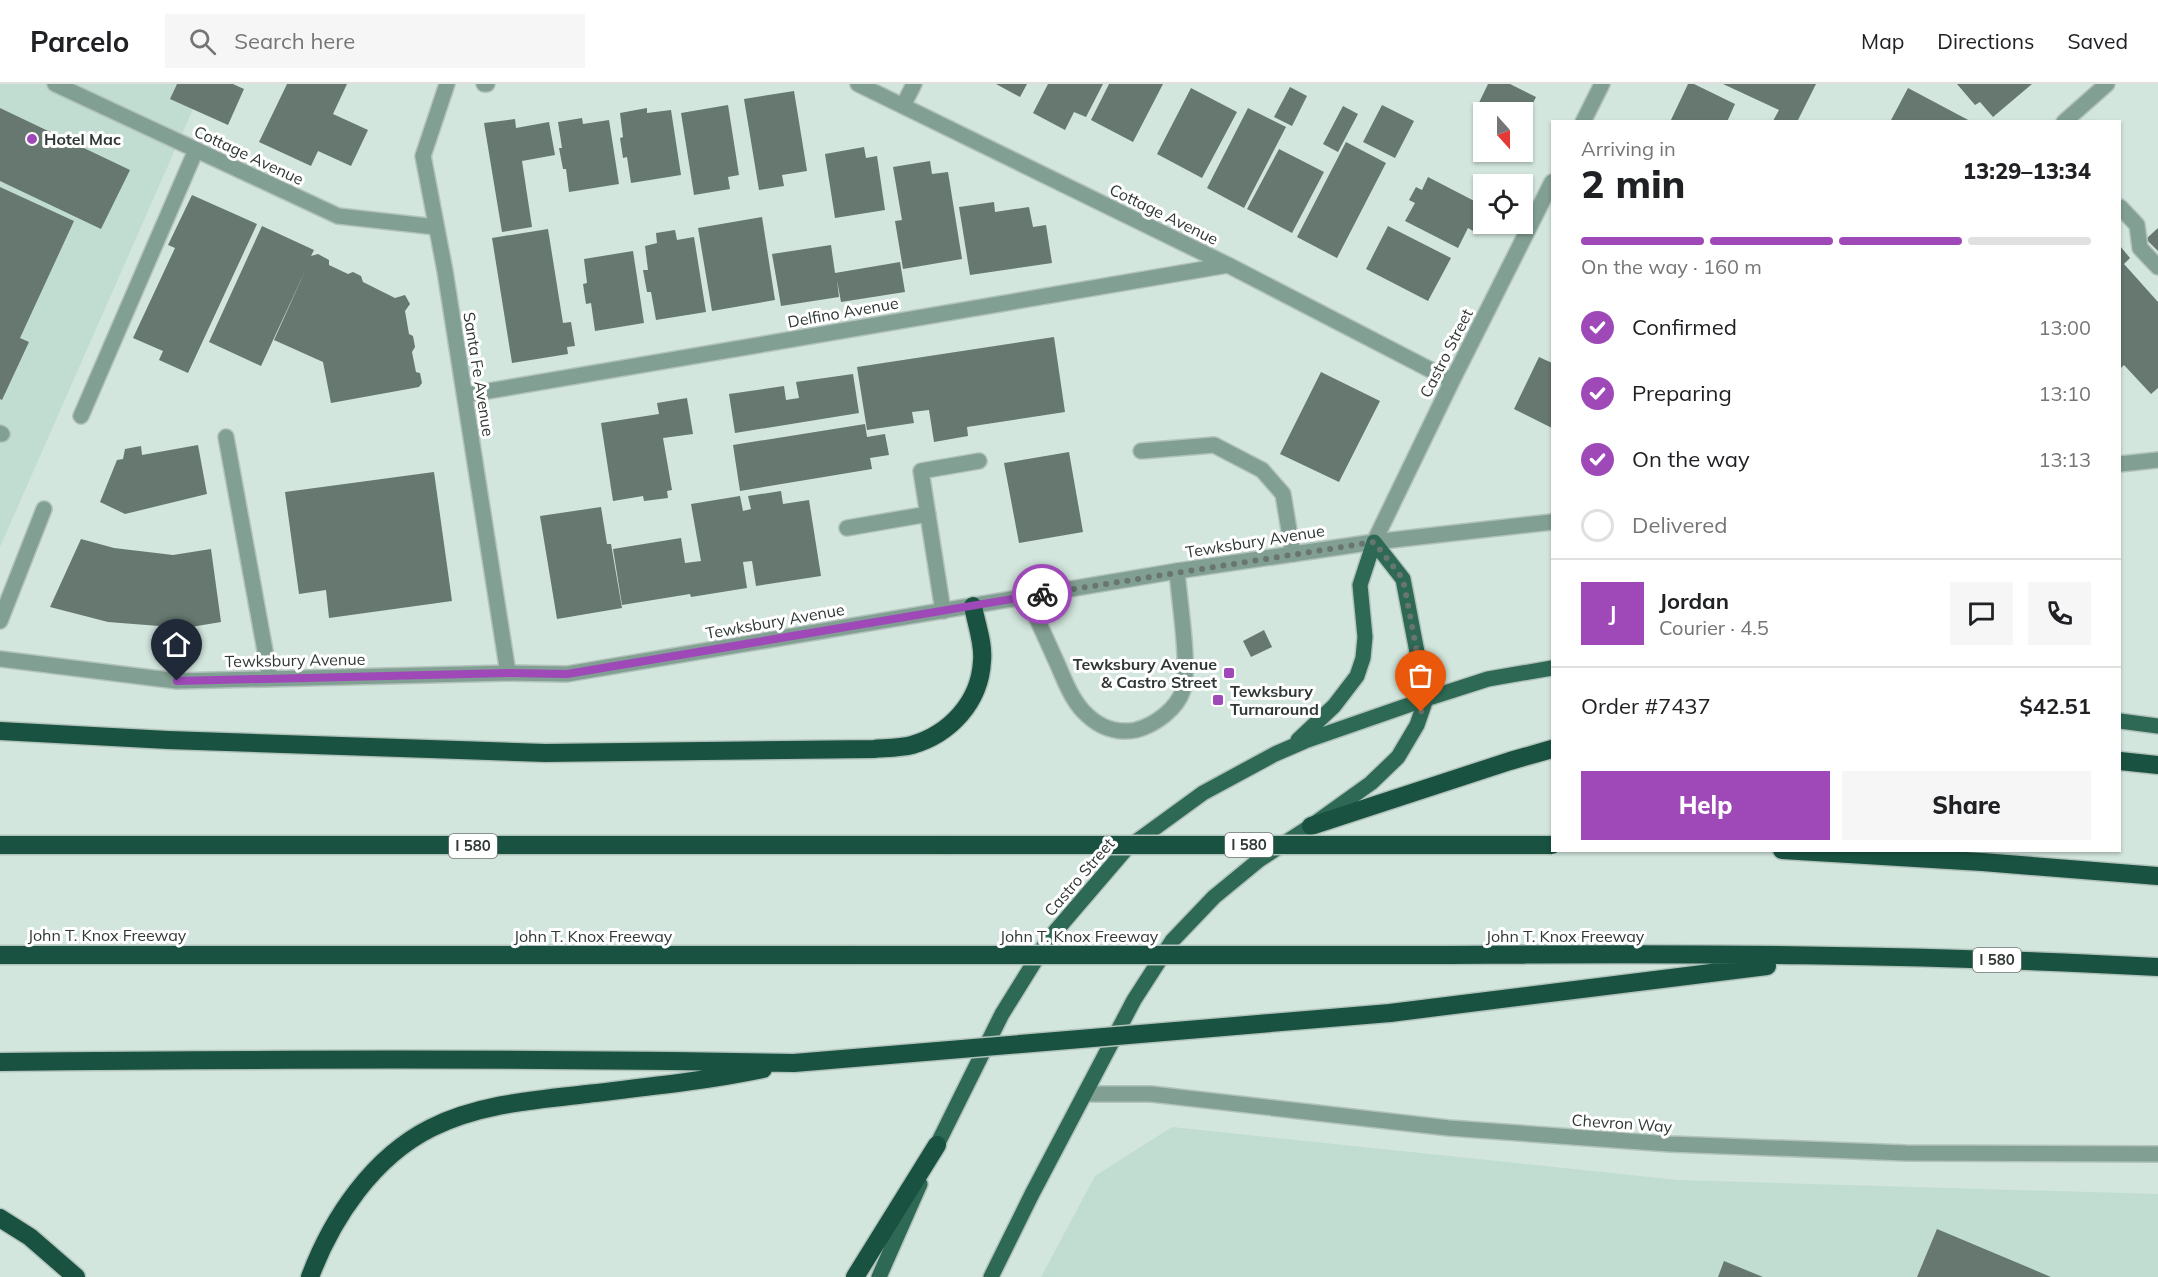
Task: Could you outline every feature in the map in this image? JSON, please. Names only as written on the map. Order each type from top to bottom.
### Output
[{"type":"highway","points":[[0,731],[168,740],[545,753],[874,749],[910,745],[937,735],[956,720],[979,683],[983,659],[973,606]]},
{"type":"highway","points":[[1311,826],[1551,749]]},
{"type":"highway","points":[[2121,761],[2158,765]]},
{"type":"highway","name":"I 580","points":[[0,845],[1551,845]]},
{"type":"highway","points":[[1817,852],[1994,862],[2158,876]]},
{"type":"highway","name":"John T. Knox Freeway","points":[[0,955],[1836,957],[1998,960],[2158,967]]},
{"type":"highway","points":[[0,1062],[622,1060],[794,1063],[1390,1013],[1836,957]]},
{"type":"highway","points":[[310,1277],[320,1251],[336,1223],[369,1179],[402,1146],[460,1116],[528,1101],[701,1081],[794,1063]]},
{"type":"highway","points":[[855,1277],[937,1145]]},
{"type":"highway","points":[[0,1218],[30,1237],[76,1277]]},
{"type":"main road","points":[[991,1277],[1134,1000],[1172,941],[1214,897],[1259,860],[1371,783],[1398,757],[1417,725],[1426,699],[1403,579],[1374,542]]},
{"type":"main road","name":"Castro Street","points":[[879,1277],[937,1145],[1002,1014],[1048,940],[1126,849],[1203,793],[1291,747],[1334,706],[1357,676],[1363,658],[1365,637],[1360,585],[1374,542]]},
{"type":"main road","points":[[1291,747],[1488,679],[1551,668]]},
{"type":"main road","points":[[2121,721],[2158,726]]},
{"type":"street","name":"Cottage Avenue","points":[[55,84],[338,216],[436,227]]},
{"type":"street","name":"Santa Fe Avenue","points":[[447,84],[423,156],[465,395],[508,673]]},
{"type":"street","name":"Cottage Avenue","points":[[858,84],[1228,265],[1452,381]]},
{"type":"street","points":[[903,106],[914,84]]},
{"type":"street","points":[[1584,120],[1602,84]]},
{"type":"street","points":[[2066,120],[2107,84]]},
{"type":"street","points":[[81,416],[196,150]]},
{"type":"street","name":"Castro Street","points":[[1374,542],[1551,184]]},
{"type":"street","points":[[2121,208],[2137,225],[2140,248],[2158,267]]},
{"type":"street","name":"Delfino Avenue","points":[[465,395],[1228,265]]},
{"type":"street","points":[[226,437],[270,678]]},
{"type":"street","points":[[1141,451],[1214,444],[1262,470],[1283,494],[1293,554]]},
{"type":"street","points":[[2121,464],[2158,460]]},
{"type":"street","points":[[943,610],[921,471],[979,461]]},
{"type":"street","points":[[0,621],[44,509]]},
{"type":"street","points":[[847,528],[928,514]]},
{"type":"street","name":"Tewksbury Avenue","points":[[0,659],[177,681],[508,673],[567,674],[1177,571],[1374,542],[1551,522]]},
{"type":"street","points":[[1027,596],[1068,687],[1081,709],[1097,724],[1118,732],[1137,729],[1156,721],[1173,707],[1182,690],[1185,670],[1177,571]]},
{"type":"street","name":"Chevron Way","points":[[1085,1094],[1151,1094],[1449,1128],[1670,1144],[1952,1154],[2158,1154]]},
{"type":"shaded area","points":[[0,84],[204,84],[0,547]]},
{"type":"shaded area","points":[[1172,1127],[1678,1180],[2158,1194],[2158,1277],[1041,1277],[1095,1176]]},
{"type":"building","points":[[177,84],[233,84],[244,89],[228,125],[170,99]]},
{"type":"building","points":[[287,84],[347,84],[333,114],[368,130],[351,166],[318,151],[311,166],[259,142]]},
{"type":"building","points":[[996,84],[1027,84],[1020,97]]},
{"type":"building","points":[[1048,84],[1103,84],[1086,117],[1074,112],[1065,130],[1033,113]]},
{"type":"building","points":[[1109,84],[1163,84],[1133,142],[1091,120]]},
{"type":"building","points":[[1488,84],[1510,84],[1536,97],[1533,103],[1479,102]]},
{"type":"building","points":[[1688,84],[1694,84],[1735,104],[1728,120],[1671,120]]},
{"type":"building","points":[[1723,84],[1816,84],[1798,120],[1774,120],[1779,110]]},
{"type":"building","points":[[1957,84],[2032,84],[1993,117],[1980,102],[1975,105]]},
{"type":"building","points":[[1290,87],[1307,96],[1292,126],[1274,117]]},
{"type":"building","points":[[1191,88],[1237,112],[1202,178],[1157,154]]},
{"type":"building","points":[[1908,88],[1968,120],[1891,120]]},
{"type":"building","points":[[794,91],[807,171],[782,175],[784,186],[759,190],[744,99]]},
{"type":"building","points":[[728,105],[739,175],[728,177],[730,189],[694,195],[681,113]]},
{"type":"building","points":[[1382,105],[1414,121],[1395,158],[1363,142]]},
{"type":"building","points":[[1343,106],[1358,114],[1338,152],[1323,144]]},
{"type":"building","name":"Hotel Mac","points":[[0,108],[130,170],[101,229],[0,181]]},
{"type":"building","points":[[647,108],[647,113],[671,110],[681,175],[631,183],[627,157],[623,158],[620,113]]},
{"type":"building","points":[[1248,108],[1286,127],[1244,208],[1207,188]]},
{"type":"building","points":[[582,118],[583,124],[609,120],[619,184],[569,192],[566,169],[563,169],[559,148],[562,148],[558,122]]},
{"type":"building","points":[[515,119],[516,128],[549,122],[555,155],[522,161],[532,227],[502,232],[484,123]]},
{"type":"building","points":[[1346,142],[1386,163],[1337,258],[1297,237]]},
{"type":"building","points":[[864,147],[866,158],[877,156],[885,210],[835,218],[825,154]]},
{"type":"building","points":[[1279,149],[1324,172],[1292,233],[1247,209]]},
{"type":"building","points":[[930,161],[932,174],[948,172],[962,259],[903,269],[895,221],[902,220],[893,167]]},
{"type":"building","points":[[1428,177],[1473,200],[1473,231],[1468,228],[1458,248],[1405,221],[1415,203],[1409,200],[1416,187],[1422,190]]},
{"type":"building","points":[[0,187],[74,221],[20,338],[29,342],[2,400],[0,399]]},
{"type":"building","points":[[192,195],[257,224],[188,373],[159,360],[163,351],[133,338],[175,248],[168,245]]},
{"type":"building","points":[[994,202],[995,212],[1029,207],[1033,227],[1046,225],[1052,263],[970,275],[959,207]]},
{"type":"building","points":[[762,217],[775,300],[712,311],[698,228]]},
{"type":"building","points":[[262,226],[314,250],[311,256],[318,254],[329,260],[329,265],[348,274],[353,272],[361,276],[363,282],[395,298],[405,295],[410,304],[405,311],[409,334],[413,336],[415,347],[412,352],[416,372],[420,373],[422,383],[419,387],[331,403],[323,362],[274,340],[306,269],[261,366],[209,342]]},
{"type":"building","points":[[1388,226],[1451,258],[1428,301],[1366,269]]},
{"type":"building","points":[[2158,228],[2158,251],[2146,239]]},
{"type":"building","points":[[548,229],[563,323],[571,322],[575,346],[567,347],[568,354],[512,363],[492,238]]},
{"type":"building","points":[[675,230],[677,240],[694,237],[706,312],[656,320],[651,292],[647,292],[643,270],[648,270],[645,246],[657,243],[656,233]]},
{"type":"building","points":[[831,245],[835,273],[900,262],[905,292],[841,302],[837,280],[839,297],[781,306],[772,254]]},
{"type":"building","points":[[2121,247],[2130,258],[2124,264],[2158,302],[2158,388],[2151,394],[2124,365],[2121,368]]},
{"type":"building","points":[[633,251],[644,323],[595,331],[591,303],[586,304],[583,284],[587,283],[584,259]]},
{"type":"building","points":[[1054,337],[1065,412],[967,427],[968,436],[934,442],[929,410],[912,412],[914,423],[867,430],[857,367]]},
{"type":"building","points":[[1539,357],[1551,363],[1551,428],[1514,409]]},
{"type":"building","points":[[1321,372],[1380,401],[1339,482],[1280,454]]},
{"type":"building","points":[[853,374],[859,413],[735,433],[729,394],[784,386],[786,400],[799,398],[796,382]]},
{"type":"building","points":[[687,398],[693,434],[663,438],[672,490],[667,491],[668,498],[644,501],[643,496],[613,501],[601,423],[659,414],[657,403]]},
{"type":"building","points":[[865,424],[867,437],[885,434],[889,455],[870,458],[872,469],[740,491],[733,445]]},
{"type":"building","points":[[198,445],[207,494],[125,514],[100,502],[117,460],[123,459],[125,449],[141,446],[142,455]]},
{"type":"building","points":[[1069,452],[1083,532],[1019,543],[1004,463]]},
{"type":"building","points":[[434,472],[452,601],[329,618],[326,590],[299,594],[285,492]]},
{"type":"building","points":[[781,491],[783,504],[809,500],[821,576],[756,586],[752,561],[743,562],[747,588],[622,605],[613,549],[681,538],[685,563],[701,561],[691,504],[740,496],[743,511],[751,509],[748,496]]},
{"type":"building","points":[[601,507],[607,544],[611,544],[622,608],[557,619],[540,516]]},
{"type":"building","points":[[81,539],[114,548],[173,555],[211,549],[221,622],[185,628],[108,622],[50,607]]},
{"type":"building","points":[[1264,630],[1272,647],[1251,657],[1243,641]]},
{"type":"building","points":[[1937,1229],[2051,1277],[1917,1277]]},
{"type":"building","points":[[1724,1261],[1763,1277],[1718,1277]]},
{"type":"way so far","points":[[1042,594],[1177,571],[1374,542],[1403,579],[1426,699],[1421,712]]},
{"type":"place","name":"Hotel Mac","points":[[32,139]]},
{"type":"place","name":"Tewksbury Avenue & Castro Street","points":[[1229,673]]},
{"type":"place","name":"Tewksbury Turnaround","points":[[1218,700]]},
{"type":"route","points":[[177,681],[508,673],[567,674],[1042,594]]}]
